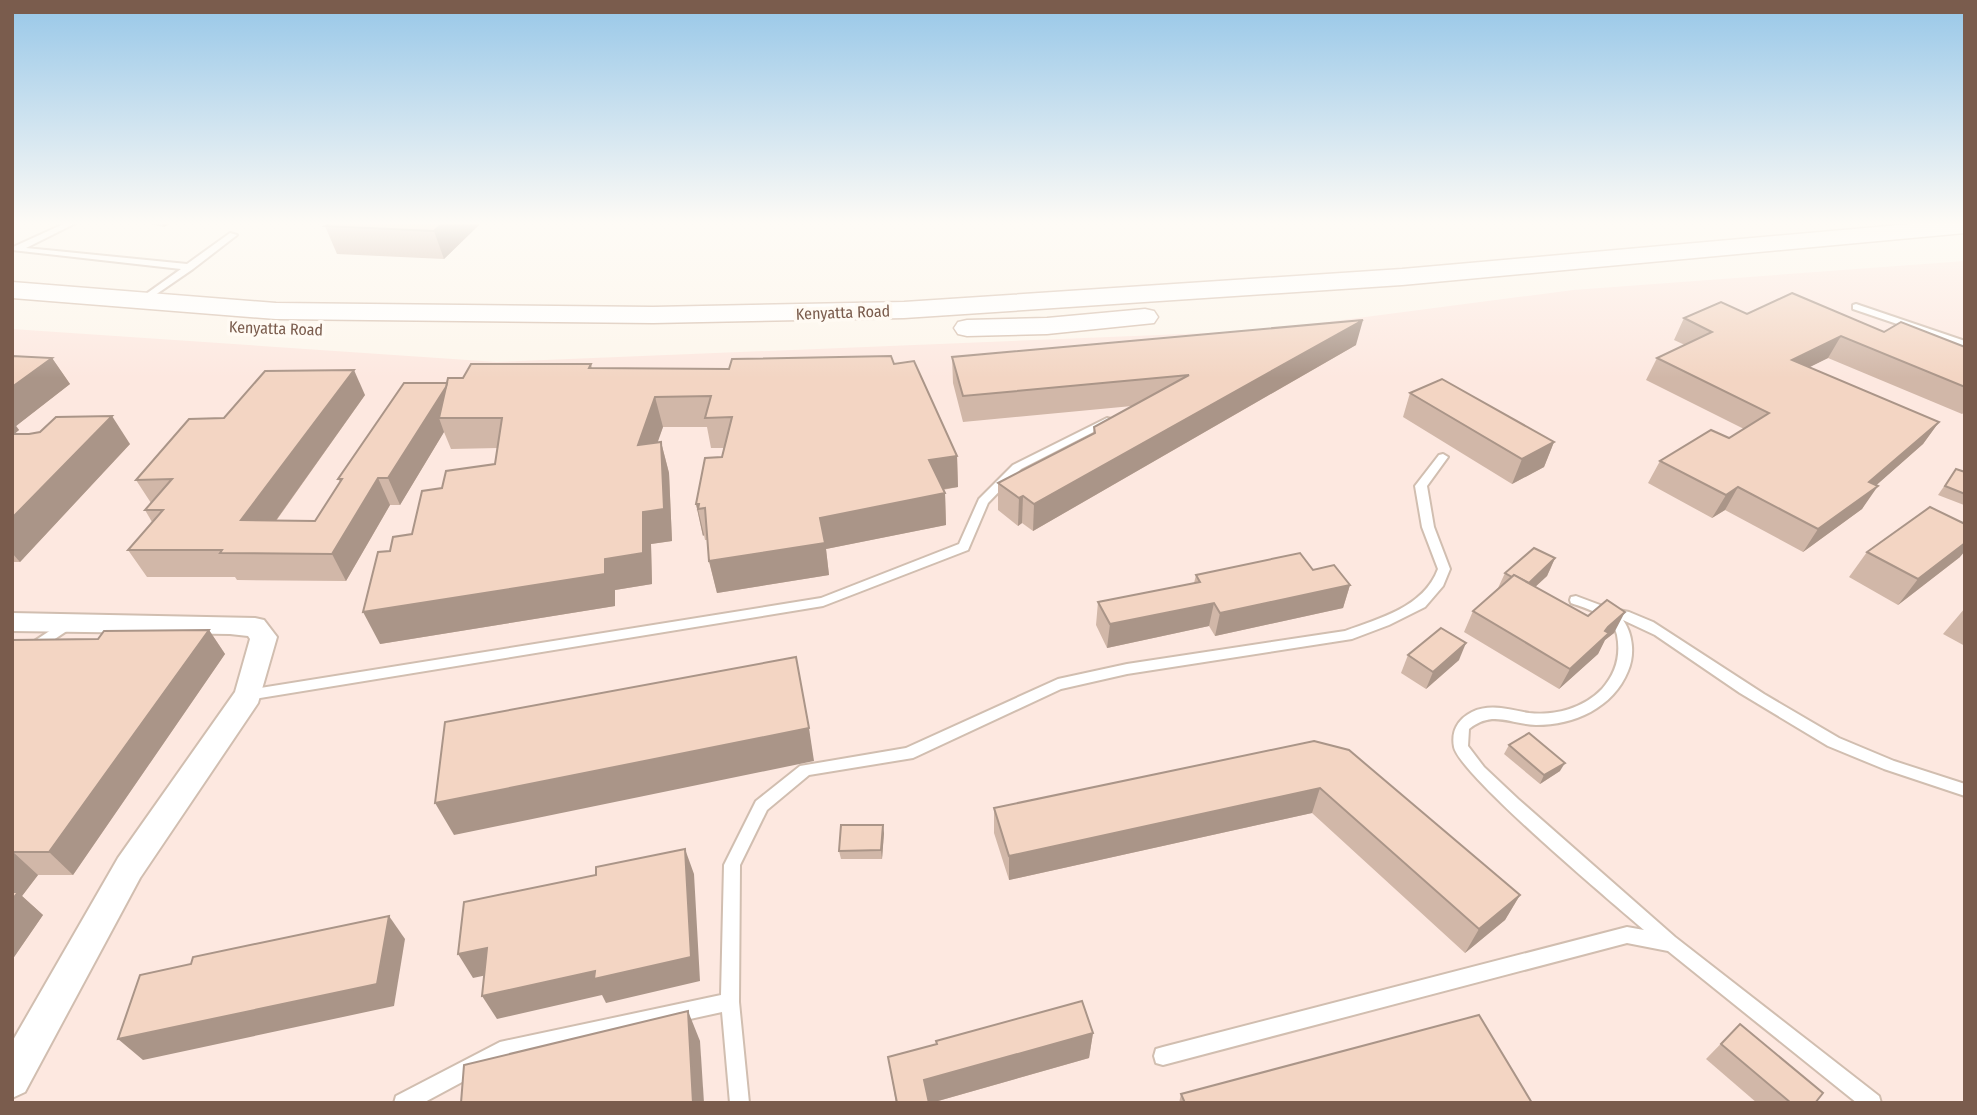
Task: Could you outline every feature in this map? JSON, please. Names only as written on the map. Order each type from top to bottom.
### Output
[{"type":"main road","name":"Kenyatta Road","points":[[12,290],[276,311],[653,315],[891,310],[1435,274]]},
{"type":"main road","name":"Kenyatta Road","points":[[12,314],[121,323],[602,337],[1047,326],[1667,274]]},
{"type":"street","points":[[12,622],[256,627],[264,637],[248,695],[129,868],[12,1079]]},
{"type":"lane","points":[[142,301],[180,274]]},
{"type":"lane","points":[[1856,307],[1965,344]]},
{"type":"lane","points":[[248,695],[823,602],[964,547],[983,502],[1017,467],[1107,421]]},
{"type":"lane","points":[[740,1103],[730,1002],[732,865],[761,806],[805,770],[908,754],[1059,684],[1127,669],[1347,636],[1420,604],[1439,583],[1444,569],[1428,527],[1421,486],[1443,457]]},
{"type":"lane","points":[[1576,600],[1631,616],[1662,631],[1701,661],[1829,739],[1860,754],[1965,790]]},
{"type":"lane","points":[[1603,610],[1622,629],[1627,652],[1621,676],[1610,692],[1589,707],[1563,718],[1481,715],[1462,727],[1461,747],[1479,771],[1513,804],[1672,944],[1872,1103]]},
{"type":"lane","points":[[12,663],[69,623]]},
{"type":"lane","points":[[1164,1056],[1627,935],[1672,944]]},
{"type":"lane","points":[[403,1103],[500,1051],[730,1002]]},
{"type":"shaded area","points":[[1789,274],[1965,274],[1965,1103],[12,1103],[12,329],[497,362],[1258,331],[1573,290]]},
{"type":"building","points":[[1792,293],[1884,332],[1901,322],[1965,347],[1965,387],[1841,336],[1792,360],[1939,422],[1869,482],[1878,486],[1818,529],[1738,487],[1726,495],[1660,461],[1711,430],[1729,438],[1769,413],[1657,358],[1712,332],[1684,318],[1721,302],[1747,314]]},
{"type":"building","points":[[1363,320],[1034,504],[1023,496],[1019,498],[998,483],[1095,433],[1094,427],[1189,375],[963,396],[952,357]]},
{"type":"building","points":[[12,356],[52,358],[12,387]]},
{"type":"building","points":[[891,356],[894,364],[914,361],[957,456],[929,460],[945,493],[820,518],[825,543],[709,561],[705,508],[698,509],[699,504],[696,504],[705,458],[722,457],[732,417],[705,418],[711,396],[655,397],[638,445],[661,442],[664,509],[643,512],[643,553],[605,559],[605,574],[363,612],[378,552],[390,551],[393,537],[412,534],[422,491],[442,488],[446,471],[495,464],[502,418],[439,418],[448,378],[463,378],[471,364],[591,364],[589,368],[729,369],[732,359]]},
{"type":"building","points":[[354,370],[241,520],[315,521],[342,479],[338,479],[404,383],[447,383],[388,478],[378,478],[332,554],[128,550],[163,510],[145,510],[172,479],[136,480],[189,419],[224,418],[265,371]]},
{"type":"building","points":[[1442,379],[1554,442],[1522,459],[1410,393]]},
{"type":"building","points":[[112,416],[12,518],[12,434],[40,432],[56,417]]},
{"type":"building","points":[[1956,469],[1965,472],[1965,494],[1945,486]]},
{"type":"building","points":[[1930,507],[1965,524],[1965,543],[1918,579],[1867,552]]},
{"type":"building","points":[[1534,548],[1555,558],[1529,583],[1505,573]]},
{"type":"building","points":[[1300,553],[1313,570],[1334,565],[1350,585],[1220,613],[1214,603],[1110,624],[1098,602],[1200,582],[1196,575]]},
{"type":"building","points":[[1514,575],[1588,616],[1607,600],[1625,612],[1605,631],[1609,633],[1570,669],[1473,611]]},
{"type":"building","points":[[1441,628],[1466,643],[1433,672],[1408,655]]},
{"type":"building","points":[[209,630],[49,852],[12,853],[12,640],[98,639],[104,631]]},
{"type":"building","points":[[796,657],[809,728],[435,803],[445,722]]},
{"type":"building","points":[[1529,733],[1565,763],[1544,775],[1509,745]]},
{"type":"building","points":[[1314,741],[1349,750],[1520,895],[1479,929],[1320,788],[1009,856],[994,808]]},
{"type":"building","points":[[841,825],[883,825],[881,850],[839,851]]},
{"type":"building","points":[[685,849],[691,957],[594,979],[595,971],[482,996],[487,948],[458,954],[464,902],[596,875],[596,867]]},
{"type":"building","points":[[389,916],[377,984],[118,1039],[140,975],[191,964],[193,957]]},
{"type":"building","points":[[1082,1001],[1093,1033],[924,1080],[929,1103],[897,1103],[888,1057]]},
{"type":"building","points":[[688,1011],[693,1103],[461,1103],[464,1065]]},
{"type":"building","points":[[1479,1015],[1532,1103],[1185,1103],[1181,1094]]},
{"type":"building","points":[[1740,1024],[1823,1093],[1815,1103],[1791,1103],[1721,1044]]}]
